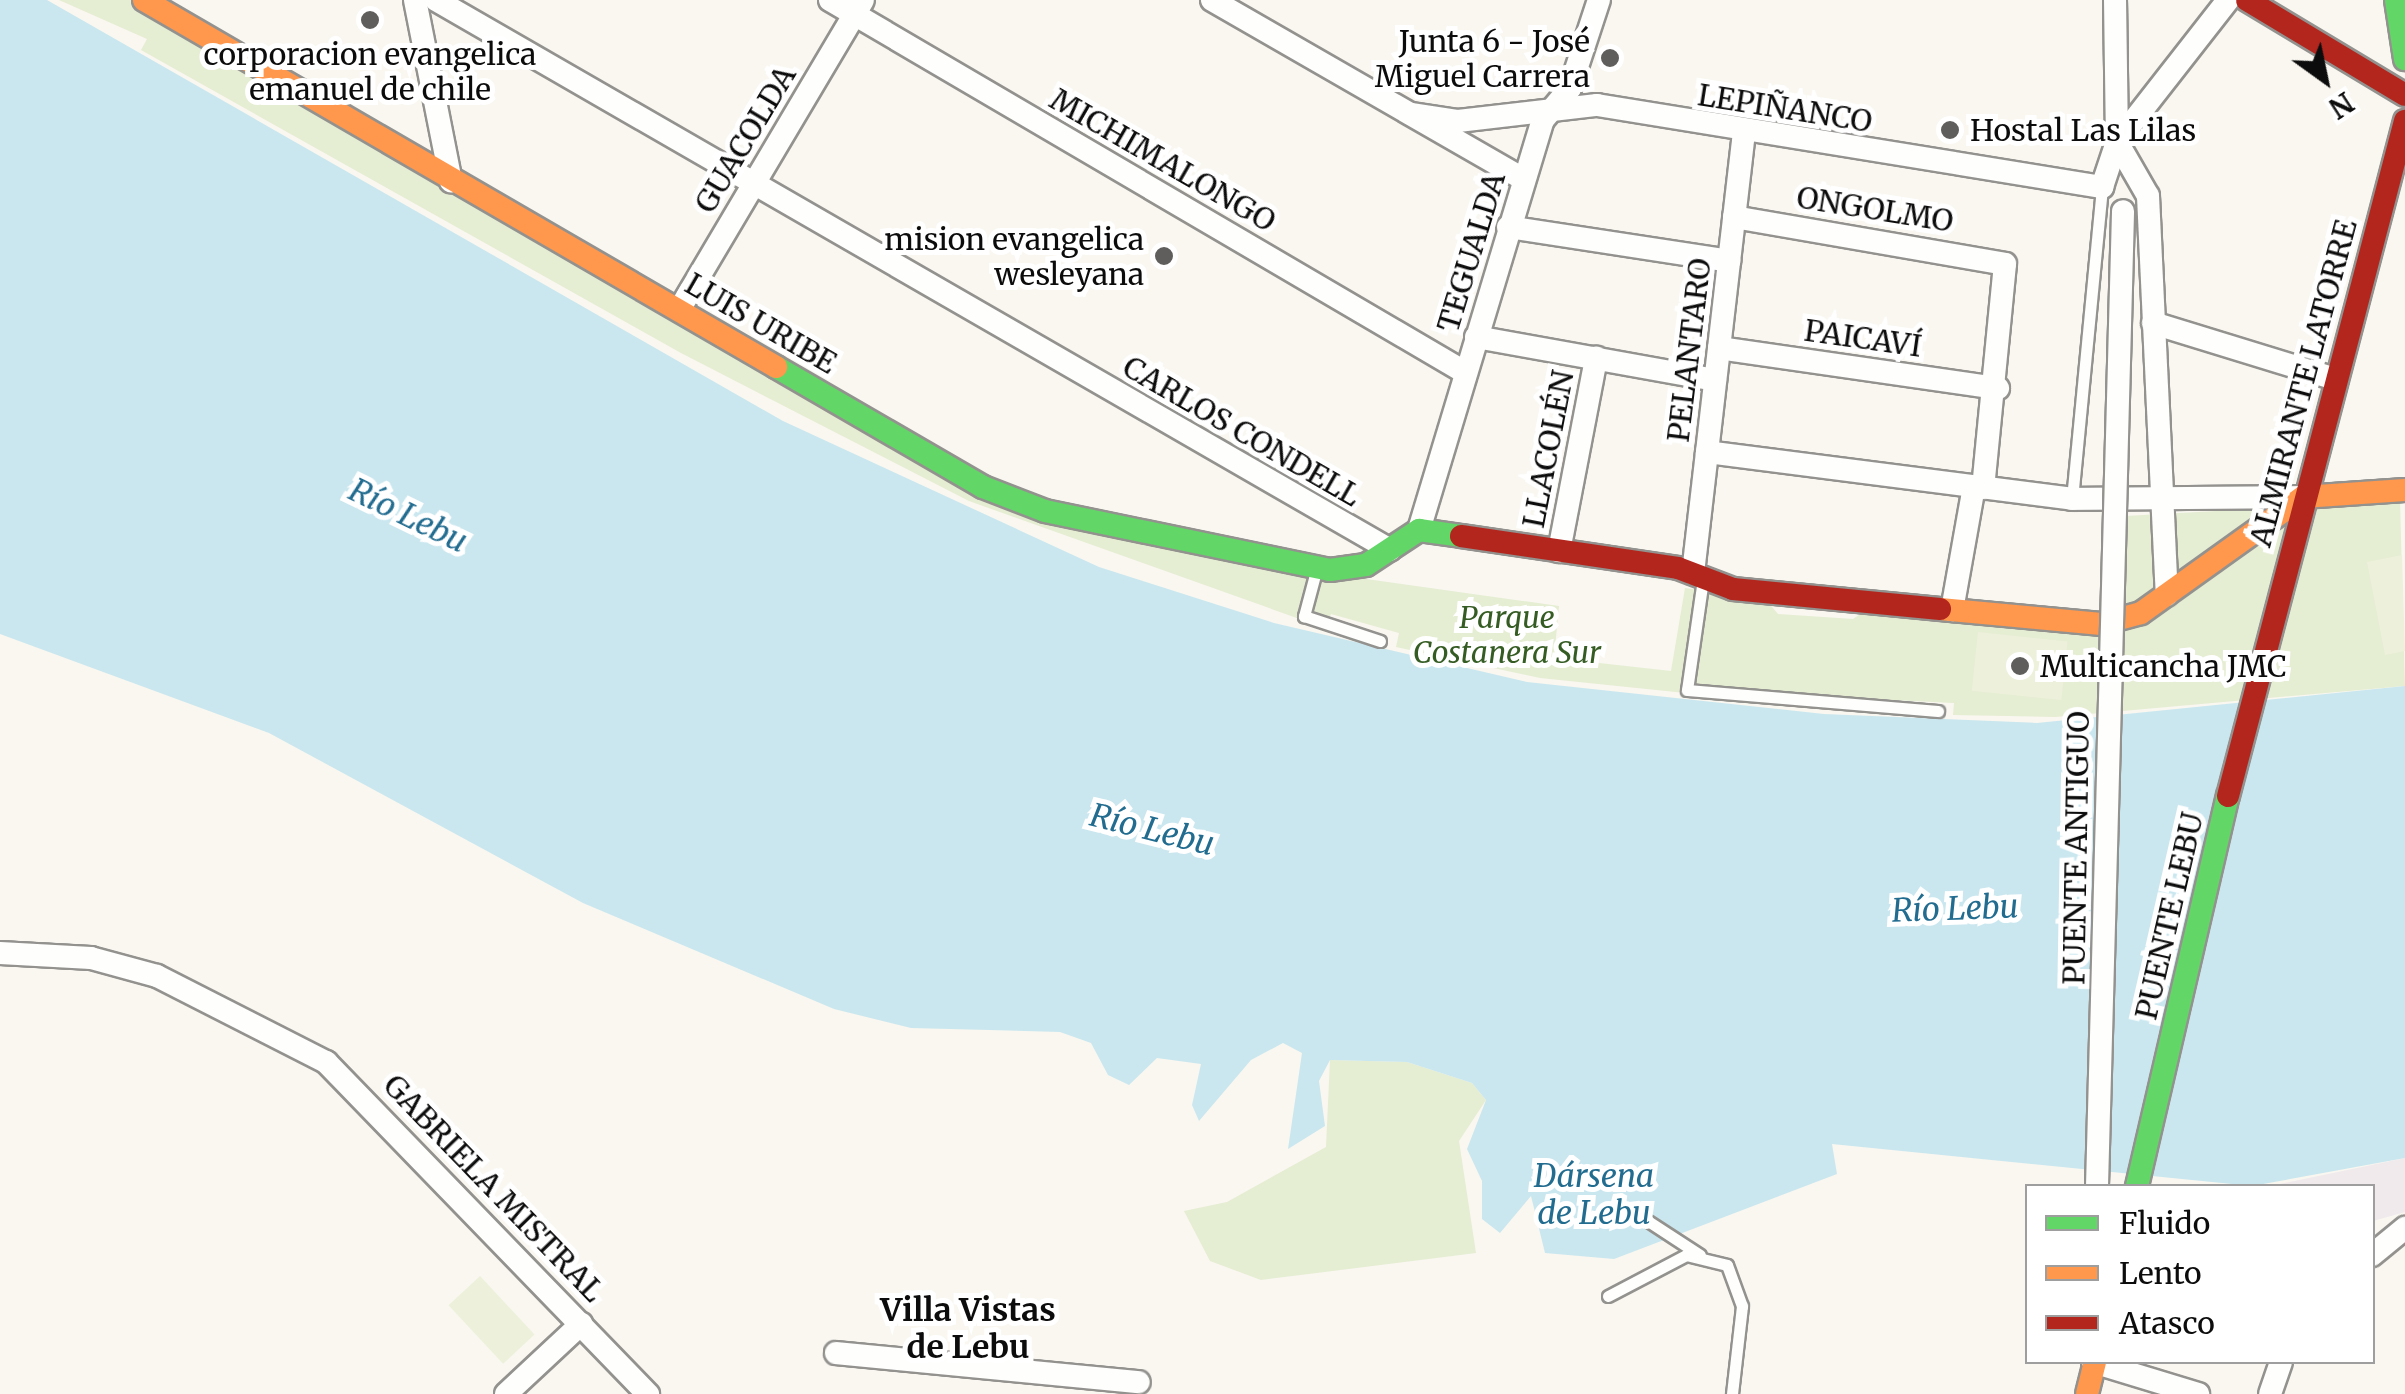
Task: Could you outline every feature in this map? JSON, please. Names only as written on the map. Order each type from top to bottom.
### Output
[{"type":"street","name":"LUIS URIBE","points":[[144,0],[450,181],[1014,502],[1317,568],[1359,567],[1390,550]]},
{"type":"street","points":[[416,0],[450,181]]},
{"type":"street","name":"CARLOS CONDELL","points":[[436,0],[1390,550]]},
{"type":"street","name":"MICHIMALONGO","points":[[830,0],[859,7],[1466,373]]},
{"type":"street","name":"LEPIÑANCO","points":[[1212,0],[1524,179]]},
{"type":"street","name":"TEGUALDA","points":[[1419,530],[1524,179],[1600,0]]},
{"type":"street","points":[[2106,183],[2117,142],[2115,0]]},
{"type":"street","points":[[2117,142],[2228,0]]},
{"type":"street","points":[[2247,0],[2405,95]]},
{"type":"street","points":[[2396,0],[2405,59]]},
{"type":"street","name":"GUACOLDA","points":[[678,310],[859,7]]},
{"type":"street","name":"LEPIÑANCO","points":[[1411,114],[1458,121],[1558,104],[2106,183]]},
{"type":"street","name":"ALMIRANTE LATORRE","points":[[2259,660],[2405,121]]},
{"type":"street","name":"PELANTARO","points":[[1698,576],[1707,452],[1744,133]]},
{"type":"street","points":[[2117,142],[2148,196],[2158,502],[2168,595]]},
{"type":"street","name":"PUENTE ANTIGUO","points":[[2097,1184],[2122,211],[2106,183]]},
{"type":"street","name":"ONGOLMO","points":[[1734,218],[2005,264],[1998,388]]},
{"type":"street","points":[[1508,227],[1729,261]]},
{"type":"street","points":[[2153,323],[2335,379]]},
{"type":"street","points":[[1476,337],[1715,380]]},
{"type":"street","name":"PAICAVÍ","points":[[1719,348],[1998,388]]},
{"type":"street","name":"LLACOLÉN","points":[[1558,551],[1596,358]]},
{"type":"street","points":[[1952,610],[1998,388]]},
{"type":"street","points":[[1707,452],[2072,500],[2158,502],[2405,490]]},
{"type":"street","points":[[1390,550],[1419,530],[1698,576],[1952,610],[2101,624],[2168,595],[2303,496]]},
{"type":"street","name":"PUENTE LEBU","points":[[2137,1184],[2259,660]]},
{"type":"street","name":"GABRIELA MISTRAL","points":[[0,952],[125,966],[285,1037],[382,1111],[648,1394]]},
{"type":"street","points":[[2375,1253],[2405,1228]]},
{"type":"street","points":[[506,1394],[581,1324]]},
{"type":"street","points":[[836,1353],[995,1383],[1139,1382]]},
{"type":"street","points":[[2087,1394],[2094,1364],[2198,1394]]},
{"type":"street","points":[[2270,1394],[2280,1364]]},
{"type":"lane","points":[[2072,500],[2106,183]]},
{"type":"lane","points":[[1317,568],[1304,616],[1380,641]]},
{"type":"lane","points":[[1698,576],[1688,690],[1938,711]]},
{"type":"lane","points":[[1648,1221],[1739,1281],[1732,1394]]},
{"type":"lane","points":[[1608,1296],[1700,1254]]},
{"type":"shaded area","points":[[2405,1158],[2405,1212],[2375,1220],[2375,1184],[2280,1184]]},
{"type":"green space","name":"Parque Costanera Sur","points":[[59,0],[133,0],[994,497],[1352,577],[1559,606],[1554,658],[1671,671],[1685,588],[1766,600],[1778,614],[1853,619],[1868,609],[2119,631],[2125,516],[2400,501],[2405,686],[2055,717],[1953,715],[1954,703],[1852,698],[1850,710],[1540,678],[1396,647],[1399,633],[1331,614],[1325,628],[969,501],[681,353],[141,50],[147,39]]},
{"type":"green space","points":[[2402,555],[2405,651],[2385,655],[2367,562]]},
{"type":"green space","name":"Multicancha JMC","points":[[1978,632],[2068,641],[2061,700],[1972,691]]},
{"type":"green space","points":[[1330,1060],[1407,1062],[1472,1083],[1486,1100],[1459,1141],[1476,1253],[1261,1280],[1210,1261],[1184,1211],[1227,1202],[1326,1147]]},
{"type":"green space","points":[[480,1276],[535,1335],[503,1364],[449,1305]]},
{"type":"water","points":[[0,0],[47,0],[783,421],[1099,567],[1274,623],[1527,682],[1824,714],[2037,723],[2405,686],[2405,1158],[2263,1184],[2232,1184],[1832,1144],[1837,1174],[1614,1259],[1545,1253],[1531,1196],[1500,1233],[1482,1219],[1482,1181],[1467,1149],[1486,1100],[1472,1083],[1407,1062],[1330,1060],[1319,1081],[1325,1126],[1288,1149],[1302,1053],[1283,1043],[1251,1060],[1199,1121],[1192,1105],[1201,1064],[1157,1058],[1129,1085],[1108,1075],[1091,1043],[1060,1032],[911,1028],[834,1009],[583,903],[269,733],[0,634]]},
{"type":"traffic: fast","points":[[2396,0],[2405,59]]},
{"type":"traffic: fast","points":[[776,367],[983,487],[1045,511],[1330,570],[1366,565],[1419,530],[1461,536]]},
{"type":"traffic: fast","points":[[2137,1184],[2228,796]]},
{"type":"traffic: slow","points":[[144,0],[776,367]]},
{"type":"traffic: slow","points":[[1940,609],[2101,624],[2141,613],[2303,497],[2405,490]]},
{"type":"traffic: slow","points":[[2087,1394],[2094,1364]]},
{"type":"traffic: jam","points":[[2247,0],[2405,95]]},
{"type":"traffic: jam","points":[[2228,796],[2405,121]]},
{"type":"traffic: jam","points":[[1461,536],[1678,568],[1733,589],[1940,609]]},
{"type":"place","name":"corporacion evangelica emanuel de chile","points":[[370,20]]},
{"type":"place","name":"Junta 6 - José Miguel Carrera","points":[[1610,58]]},
{"type":"place","name":"Hostal Las Lilas","points":[[1950,130]]},
{"type":"place","name":"mision evangelica wesleyana","points":[[1164,256]]},
{"type":"place","name":"Multicancha JMC","points":[[2020,666]]},
{"type":"district","name":"Villa Vistas de Lebu","points":[[968,1330]]},
{"type":"water label","name":"Río Lebu","points":[[408,516]]},
{"type":"water label","name":"Río Lebu","points":[[1152,830]]},
{"type":"water label","name":"Río Lebu","points":[[1955,909]]},
{"type":"water label","name":"Dársena de Lebu","points":[[1594,1196]]}]
